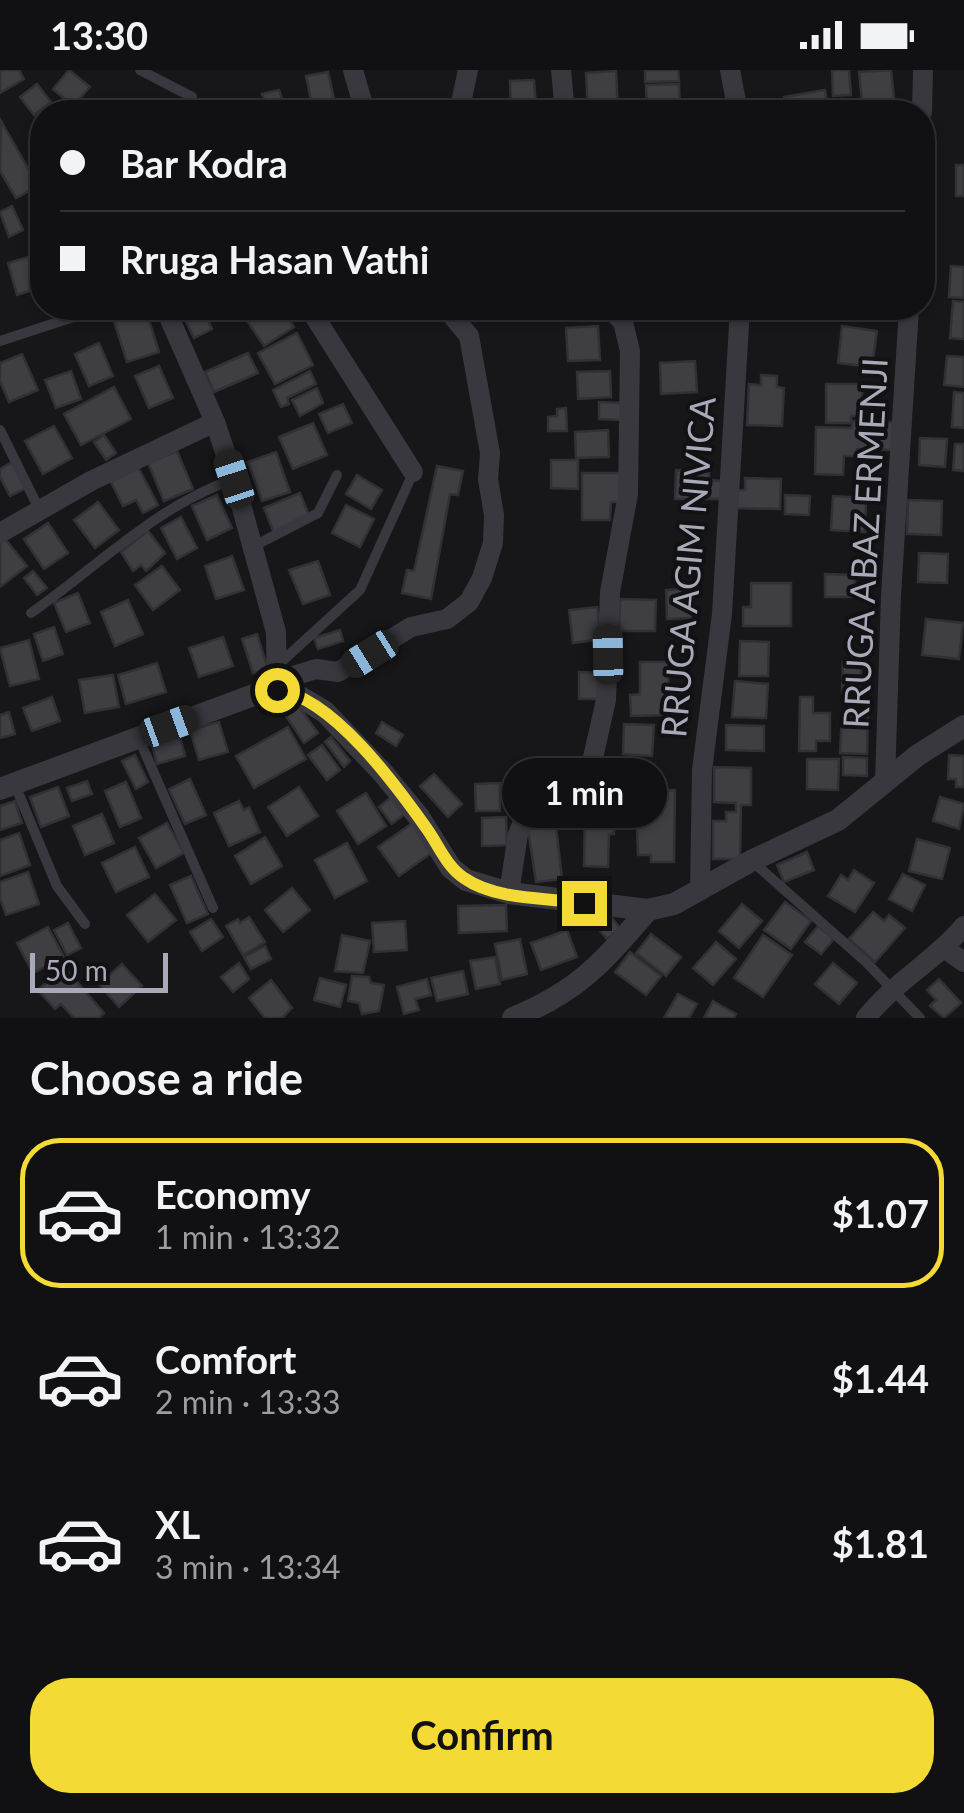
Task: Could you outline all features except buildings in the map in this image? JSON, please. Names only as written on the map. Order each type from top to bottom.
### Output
[{"type":"street","points":[[352,70],[361,100]]},
{"type":"street","points":[[462,100],[468,70]]},
{"type":"street","points":[[561,70],[564,100]]},
{"type":"street","points":[[730,70],[736,100]]},
{"type":"street","points":[[922,70],[922,100]]},
{"type":"street","points":[[170,320],[215,422],[234,479],[276,632],[278,678],[348,734],[419,817],[451,868],[466,880],[509,894],[648,910],[674,904],[838,820],[918,755],[964,726]]},
{"type":"street","points":[[317,320],[413,472]]},
{"type":"street","points":[[456,320],[469,336]]},
{"type":"street","points":[[7,787],[259,693],[278,678],[316,670],[338,672],[411,628],[447,619],[469,602],[493,544],[494,515],[488,480],[490,454],[468,320]]},
{"type":"street","points":[[509,894],[523,822],[531,816],[550,814],[575,796],[590,770],[606,700],[610,592],[628,494],[630,351],[621,320]]},
{"type":"street","name":"RRUGA AGIM NIVICA","points":[[700,891],[702,770],[722,614],[739,320]]},
{"type":"street","name":"RRUGA ABAZ ERMENJI","points":[[885,782],[891,596],[908,320]]},
{"type":"street","points":[[0,533],[40,508],[215,422]]},
{"type":"street","points":[[513,1018],[548,1003],[584,980],[648,910]]},
{"type":"street","points":[[866,1018],[892,989],[944,948],[964,926]]},
{"type":"street","points":[[944,948],[964,962]]},
{"type":"lane","points":[[140,70],[192,97]]},
{"type":"lane","points":[[0,341],[64,320]]},
{"type":"lane","points":[[0,430],[40,508]]},
{"type":"lane","points":[[278,678],[360,590],[413,472]]},
{"type":"lane","points":[[254,546],[318,514],[337,475]]},
{"type":"lane","points":[[31,613],[155,519],[189,497],[234,479]]},
{"type":"lane","points":[[138,738],[213,908]]},
{"type":"lane","points":[[7,787],[68,905],[85,924]]},
{"type":"lane","points":[[752,861],[823,922],[920,1018]]},
{"type":"route","points":[[277,690],[306,699],[348,734],[419,817],[451,868],[466,880],[509,894],[584,903]]}]
